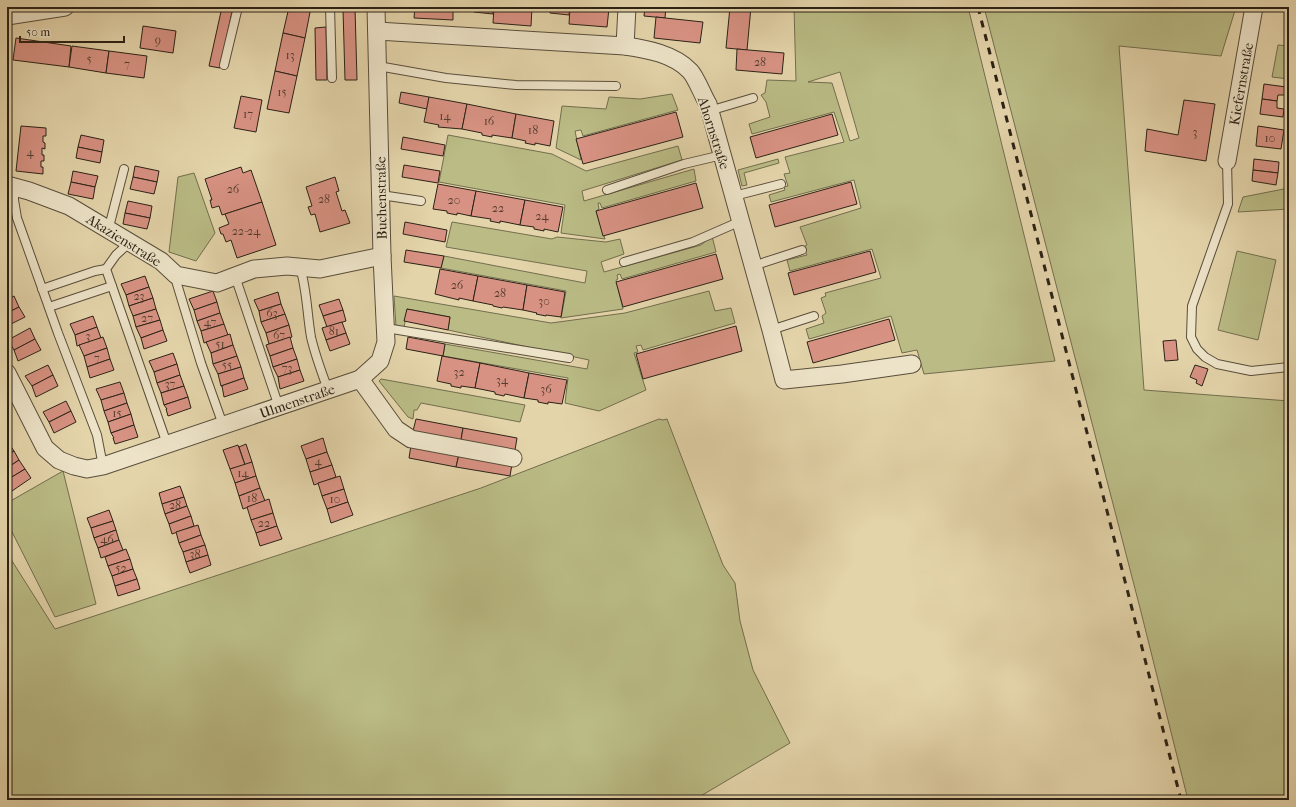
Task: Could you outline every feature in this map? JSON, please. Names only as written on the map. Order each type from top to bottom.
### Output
[{"type":"street","points":[[7,16],[65,7]]},
{"type":"street","name":"Buchenstraße","points":[[360,379],[380,361],[386,342],[382,256],[376,7]]},
{"type":"street","points":[[625,46],[627,7]]},
{"type":"street","name":"Kiefernstraße","points":[[1227,161],[1254,7]]},
{"type":"street","name":"Ahornstraße","points":[[377,31],[625,46],[645,49],[671,58],[691,71],[708,104],[784,380],[842,374],[912,364]]},
{"type":"street","name":"Akazienstraße","points":[[11,186],[69,206],[108,231],[161,261],[176,276],[217,283],[254,270],[287,266],[320,269],[382,256]]},
{"type":"street","name":"Ulmenstraße","points":[[7,373],[45,448],[59,460],[74,466],[87,468],[103,466],[360,379]]},
{"type":"street","points":[[360,379],[396,429],[411,439],[513,458]]},
{"type":"lane","points":[[224,65],[238,7]]},
{"type":"lane","points":[[330,7],[332,78]]},
{"type":"lane","points":[[378,66],[446,78],[516,85],[616,86]]},
{"type":"lane","points":[[710,111],[753,98]]},
{"type":"lane","points":[[607,190],[684,164],[722,155]]},
{"type":"lane","points":[[1227,161],[1228,204],[1192,306],[1190,337],[1197,349],[1205,357],[1217,364],[1251,371],[1289,367]]},
{"type":"lane","points":[[108,231],[124,169]]},
{"type":"lane","points":[[734,196],[781,184]]},
{"type":"lane","points":[[11,186],[17,218],[97,435],[103,466]]},
{"type":"lane","points":[[381,196],[421,201]]},
{"type":"lane","points":[[624,262],[693,242],[741,221]]},
{"type":"lane","points":[[42,289],[95,270],[106,269],[116,255],[129,243]]},
{"type":"lane","points":[[753,266],[802,250]]},
{"type":"lane","points":[[300,267],[304,280],[311,337],[319,366],[328,390]]},
{"type":"lane","points":[[106,269],[167,444]]},
{"type":"lane","points":[[174,273],[201,363],[223,425]]},
{"type":"lane","points":[[235,276],[279,407]]},
{"type":"lane","points":[[49,307],[112,286]]},
{"type":"lane","points":[[771,330],[814,316]]},
{"type":"lane","points":[[386,328],[568,358]]},
{"type":"green space","points":[[794,7],[968,7],[1055,361],[924,374],[917,350],[902,353],[891,316],[809,339],[806,329],[824,323],[822,316],[826,313],[821,298],[826,296],[825,293],[881,278],[872,249],[790,271],[787,260],[807,255],[803,247],[807,245],[800,227],[861,208],[854,180],[771,202],[769,195],[785,190],[784,187],[788,186],[784,174],[790,173],[785,157],[844,142],[834,112],[752,134],[749,124],[770,117],[766,102],[761,95],[765,93],[767,80],[796,81]],"holes":[[[840,72],[859,138],[850,141],[832,83],[808,82]]]},
{"type":"green space","points":[[984,7],[1236,7],[1221,56],[1119,46],[1144,390],[1289,401],[1289,800],[1188,800],[1140,608]]},
{"type":"green space","points":[[1278,45],[1289,46],[1289,79],[1272,77]]},
{"type":"green space","points":[[672,94],[678,110],[583,136],[581,130],[575,131],[581,160],[556,148],[562,106],[606,109],[609,97],[640,99]]},
{"type":"green space","points":[[448,135],[552,154],[586,171],[678,146],[682,160],[582,191],[584,201],[694,169],[696,181],[602,208],[600,203],[598,203],[599,209],[596,211],[605,239],[561,233],[565,205],[439,182]]},
{"type":"green space","points":[[778,159],[779,163],[744,173],[747,185],[742,186],[738,170]]},
{"type":"green space","points":[[194,173],[215,233],[196,261],[169,252],[178,177]]},
{"type":"green space","points":[[1289,188],[1289,209],[1238,212],[1243,197]]},
{"type":"green space","points":[[452,222],[552,239],[557,237],[606,242],[620,239],[624,254],[601,262],[604,272],[701,245],[712,236],[716,252],[622,279],[620,274],[617,275],[618,279],[616,280],[623,309],[561,318],[566,291],[441,268],[444,256],[585,283],[587,271],[446,247]]},
{"type":"green space","points":[[1237,251],[1276,260],[1258,340],[1218,330]]},
{"type":"green space","points":[[709,291],[715,311],[731,308],[735,323],[643,350],[641,345],[636,346],[638,352],[634,353],[646,390],[599,411],[565,403],[568,378],[443,356],[445,344],[587,369],[589,360],[448,330],[450,317],[407,309],[404,328],[396,327],[394,296],[551,323],[625,313]]},
{"type":"green space","points":[[381,379],[525,405],[520,422],[421,403],[417,410],[414,410],[413,419],[408,417],[379,381]]},
{"type":"green space","points":[[659,419],[667,419],[723,565],[735,583],[740,621],[753,670],[790,743],[694,800],[7,800],[7,553],[55,629],[481,488]]},
{"type":"green space","points":[[63,471],[96,604],[55,617],[7,522],[7,503]]},
{"type":"building","points":[[222,7],[233,7],[220,68],[209,66]]},
{"type":"building","points":[[289,7],[311,7],[305,38],[283,33]]},
{"type":"building","points":[[415,7],[453,7],[453,20],[414,18]]},
{"type":"building","points":[[474,7],[493,7],[493,14],[474,12]]},
{"type":"building","points":[[494,7],[532,7],[531,26],[493,23]]},
{"type":"building","points":[[550,7],[570,7],[569,15],[550,13]]},
{"type":"building","points":[[570,7],[609,8],[607,27],[569,24]]},
{"type":"building","points":[[645,7],[666,7],[665,18],[644,16]]},
{"type":"building","points":[[730,7],[751,7],[747,50],[726,48]]},
{"type":"building","points":[[355,8],[357,80],[345,80],[343,9]]},
{"type":"building","points":[[656,17],[703,22],[700,43],[654,38]]},
{"type":"building","points":[[143,26],[176,31],[173,53],[140,48]]},
{"type":"building","points":[[326,27],[327,80],[316,80],[315,28]]},
{"type":"building","points":[[283,33],[305,38],[297,76],[275,71]]},
{"type":"building","points":[[16,38],[71,46],[69,67],[13,60]]},
{"type":"building","points":[[72,46],[109,51],[106,73],[69,67]]},
{"type":"building","points":[[737,49],[784,53],[782,74],[736,70]]},
{"type":"building","points":[[109,51],[147,56],[144,78],[106,73]]},
{"type":"building","points":[[275,71],[297,76],[289,113],[267,109]]},
{"type":"building","points":[[1264,84],[1286,87],[1285,95],[1278,95],[1277,101],[1262,99]]},
{"type":"building","points":[[401,92],[429,97],[427,109],[399,103]]},
{"type":"building","points":[[241,96],[262,100],[256,132],[234,128]]},
{"type":"building","points":[[429,97],[467,104],[462,129],[438,127],[439,125],[424,122]]},
{"type":"building","points":[[1262,99],[1277,101],[1277,108],[1284,109],[1283,117],[1260,114]]},
{"type":"building","points":[[1184,100],[1215,104],[1206,161],[1145,151],[1147,129],[1178,135]]},
{"type":"building","points":[[467,104],[516,114],[512,138],[492,135],[492,137],[482,135],[482,133],[462,129]]},
{"type":"building","points":[[676,112],[683,137],[583,164],[576,139]]},
{"type":"building","points":[[516,114],[554,121],[550,146],[525,143],[526,141],[512,138]]},
{"type":"building","points":[[832,114],[838,135],[756,158],[750,137]]},
{"type":"building","points":[[21,126],[46,128],[46,136],[43,136],[45,149],[42,148],[44,161],[41,161],[43,174],[16,171]]},
{"type":"building","points":[[1258,126],[1284,130],[1281,149],[1256,146]]},
{"type":"building","points":[[81,135],[104,140],[102,152],[78,147]]},
{"type":"building","points":[[403,137],[445,145],[443,156],[401,149]]},
{"type":"building","points":[[78,147],[102,152],[100,163],[76,158]]},
{"type":"building","points":[[1254,159],[1279,162],[1278,173],[1253,170]]},
{"type":"building","points":[[404,165],[440,171],[438,183],[402,177]]},
{"type":"building","points":[[135,166],[159,171],[157,182],[133,177]]},
{"type":"building","points":[[241,167],[243,173],[251,170],[262,202],[222,215],[219,206],[212,208],[210,200],[212,200],[205,179]]},
{"type":"building","points":[[1253,170],[1278,173],[1276,185],[1252,181]]},
{"type":"building","points":[[73,171],[98,176],[95,187],[71,182]]},
{"type":"building","points":[[133,177],[157,182],[154,194],[130,189]]},
{"type":"building","points":[[335,177],[339,191],[336,192],[342,211],[345,210],[350,223],[320,232],[315,214],[311,215],[308,207],[312,206],[306,187]]},
{"type":"building","points":[[71,182],[95,187],[93,199],[68,194]]},
{"type":"building","points":[[851,182],[857,204],[775,227],[769,205]]},
{"type":"building","points":[[696,183],[703,208],[603,236],[596,211]]},
{"type":"building","points":[[438,184],[476,191],[471,216],[457,213],[457,215],[447,213],[447,211],[433,209]]},
{"type":"building","points":[[476,191],[525,200],[520,225],[500,221],[500,223],[490,221],[491,219],[471,216]]},
{"type":"building","points":[[525,200],[563,207],[558,232],[544,229],[544,231],[534,229],[534,227],[520,225]]},
{"type":"building","points":[[128,201],[152,206],[150,218],[125,213]]},
{"type":"building","points":[[262,202],[276,245],[237,258],[231,240],[226,242],[219,228],[229,224],[225,214]]},
{"type":"building","points":[[125,213],[150,218],[147,229],[123,224]]},
{"type":"building","points":[[405,222],[447,230],[445,242],[403,234]]},
{"type":"building","points":[[406,250],[444,256],[441,268],[404,262]]},
{"type":"building","points":[[870,251],[876,272],[794,295],[788,273]]},
{"type":"building","points":[[716,254],[723,279],[623,307],[616,282]]},
{"type":"building","points":[[440,269],[478,276],[473,301],[459,298],[459,300],[435,294]]},
{"type":"building","points":[[145,276],[149,287],[126,295],[121,284]]},
{"type":"building","points":[[478,276],[527,285],[523,310],[502,308],[473,301]]},
{"type":"building","points":[[527,285],[565,292],[561,317],[546,316],[523,310]]},
{"type":"building","points":[[149,287],[153,298],[129,306],[126,295]]},
{"type":"building","points":[[213,291],[217,302],[194,310],[189,299]]},
{"type":"building","points":[[278,292],[281,304],[259,311],[254,300]]},
{"type":"building","points":[[14,296],[19,307],[7,313],[7,300]]},
{"type":"building","points":[[153,298],[156,309],[133,316],[129,306]]},
{"type":"building","points":[[339,299],[343,310],[323,316],[319,305]]},
{"type":"building","points":[[217,302],[220,313],[197,321],[194,310]]},
{"type":"building","points":[[281,304],[285,314],[261,322],[259,311]]},
{"type":"building","points":[[19,307],[25,317],[7,326],[7,313]]},
{"type":"building","points":[[156,309],[160,320],[136,327],[133,316]]},
{"type":"building","points":[[407,309],[450,317],[448,330],[404,321]]},
{"type":"building","points":[[343,310],[346,321],[327,327],[323,316]]},
{"type":"building","points":[[220,313],[224,324],[201,331],[197,321]]},
{"type":"building","points":[[285,314],[289,325],[266,333],[261,322]]},
{"type":"building","points":[[93,316],[97,327],[75,335],[70,324]]},
{"type":"building","points":[[889,319],[895,340],[813,363],[807,342]]},
{"type":"building","points":[[160,320],[163,330],[141,338],[136,327]]},
{"type":"building","points":[[342,322],[346,333],[326,340],[322,328]]},
{"type":"building","points":[[224,324],[228,335],[204,343],[201,331]]},
{"type":"building","points":[[289,325],[292,337],[269,344],[266,333]]},
{"type":"building","points":[[736,326],[742,351],[643,379],[636,354]]},
{"type":"building","points":[[97,327],[101,338],[77,346],[75,335]]},
{"type":"building","points":[[30,328],[35,339],[14,350],[8,340]]},
{"type":"building","points":[[163,330],[167,341],[144,349],[141,338]]},
{"type":"building","points":[[346,333],[350,344],[330,351],[326,340]]},
{"type":"building","points":[[230,334],[233,345],[211,353],[206,342]]},
{"type":"building","points":[[103,337],[107,348],[84,356],[79,345]]},
{"type":"building","points":[[290,337],[293,348],[270,356],[266,345]]},
{"type":"building","points":[[408,337],[445,344],[443,356],[406,349]]},
{"type":"building","points":[[35,339],[41,350],[18,361],[14,350]]},
{"type":"building","points":[[1176,340],[1178,360],[1165,361],[1163,341]]},
{"type":"building","points":[[233,345],[237,356],[213,364],[211,353]]},
{"type":"building","points":[[107,348],[110,359],[87,367],[84,356]]},
{"type":"building","points":[[293,348],[297,359],[273,367],[270,356]]},
{"type":"building","points":[[173,353],[177,364],[154,372],[149,361]]},
{"type":"building","points":[[237,356],[241,367],[218,374],[213,364]]},
{"type":"building","points":[[442,356],[480,363],[475,388],[461,386],[461,388],[437,381]]},
{"type":"building","points":[[110,359],[114,370],[90,378],[87,367]]},
{"type":"building","points":[[297,359],[300,370],[278,377],[273,367]]},
{"type":"building","points":[[480,363],[529,373],[524,398],[505,394],[504,396],[495,394],[495,392],[475,388]]},
{"type":"building","points":[[177,364],[180,375],[157,383],[154,372]]},
{"type":"building","points":[[48,365],[53,375],[32,386],[25,376]]},
{"type":"building","points":[[1195,365],[1208,369],[1202,386],[1196,383],[1197,380],[1190,377]]},
{"type":"building","points":[[241,367],[244,378],[221,386],[218,374]]},
{"type":"building","points":[[300,370],[304,381],[280,389],[278,377]]},
{"type":"building","points":[[529,373],[567,380],[562,404],[548,402],[548,404],[538,402],[538,400],[524,398]]},
{"type":"building","points":[[53,375],[58,386],[36,397],[32,386]]},
{"type":"building","points":[[180,375],[184,386],[161,393],[157,383]]},
{"type":"building","points":[[244,378],[248,389],[224,397],[221,386]]},
{"type":"building","points":[[120,382],[124,393],[101,400],[96,389]]},
{"type":"building","points":[[184,386],[188,397],[164,405],[161,393]]},
{"type":"building","points":[[124,393],[127,403],[104,411],[101,400]]},
{"type":"building","points":[[188,397],[191,408],[168,416],[167,409],[164,405]]},
{"type":"building","points":[[66,401],[71,411],[49,422],[43,412]]},
{"type":"building","points":[[127,403],[131,414],[108,422],[104,411]]},
{"type":"building","points":[[71,411],[76,422],[54,433],[49,422]]},
{"type":"building","points":[[131,414],[134,425],[111,433],[108,422]]},
{"type":"building","points":[[416,419],[463,428],[461,440],[413,431]]},
{"type":"building","points":[[134,425],[138,437],[115,444],[111,433]]},
{"type":"building","points":[[463,428],[517,438],[515,450],[461,440]]},
{"type":"building","points":[[323,438],[327,452],[306,459],[301,446]]},
{"type":"building","points":[[8,442],[14,451],[7,456],[7,443]]},
{"type":"building","points":[[246,444],[252,462],[245,465],[239,447]]},
{"type":"building","points":[[238,445],[245,465],[230,469],[223,450]]},
{"type":"building","points":[[411,445],[459,454],[456,467],[409,458]]},
{"type":"building","points":[[14,451],[19,460],[7,468],[7,456]]},
{"type":"building","points":[[327,452],[332,465],[310,472],[306,459]]},
{"type":"building","points":[[459,454],[512,464],[510,476],[456,467]]},
{"type":"building","points":[[19,460],[25,469],[7,480],[7,468]]},
{"type":"building","points":[[252,462],[256,476],[235,483],[230,469]]},
{"type":"building","points":[[332,465],[336,477],[314,485],[310,472]]},
{"type":"building","points":[[25,469],[31,478],[12,491],[7,483],[7,480]]},
{"type":"building","points":[[256,476],[260,488],[239,496],[235,483]]},
{"type":"building","points":[[340,476],[344,489],[322,496],[318,483]]},
{"type":"building","points":[[180,486],[184,497],[162,504],[159,493]]},
{"type":"building","points":[[260,488],[265,501],[243,509],[239,496]]},
{"type":"building","points":[[344,489],[348,502],[327,509],[322,496]]},
{"type":"building","points":[[184,497],[187,506],[165,514],[162,504]]},
{"type":"building","points":[[269,499],[273,513],[251,520],[247,507]]},
{"type":"building","points":[[348,502],[353,515],[331,523],[327,509]]},
{"type":"building","points":[[187,506],[191,516],[169,524],[165,514]]},
{"type":"building","points":[[109,510],[113,521],[91,528],[87,518]]},
{"type":"building","points":[[273,513],[277,526],[256,533],[251,520]]},
{"type":"building","points":[[191,516],[194,526],[172,534],[169,524]]},
{"type":"building","points":[[113,521],[116,530],[94,538],[91,528]]},
{"type":"building","points":[[198,525],[201,535],[179,543],[176,532]]},
{"type":"building","points":[[277,526],[282,539],[260,546],[256,533]]},
{"type":"building","points":[[116,530],[119,540],[98,548],[94,538]]},
{"type":"building","points":[[201,535],[205,545],[183,552],[179,543]]},
{"type":"building","points":[[119,540],[123,550],[101,558],[98,548]]},
{"type":"building","points":[[205,545],[208,555],[186,562],[183,552]]},
{"type":"building","points":[[126,549],[130,559],[108,566],[105,557]]},
{"type":"building","points":[[208,555],[211,565],[190,573],[186,562]]},
{"type":"building","points":[[130,559],[133,569],[112,576],[108,566]]},
{"type":"building","points":[[133,569],[137,579],[115,586],[112,576]]},
{"type":"building","points":[[137,579],[140,589],[118,596],[115,586]]},
{"type":"railway","points":[[978,7],[1181,800]]}]
